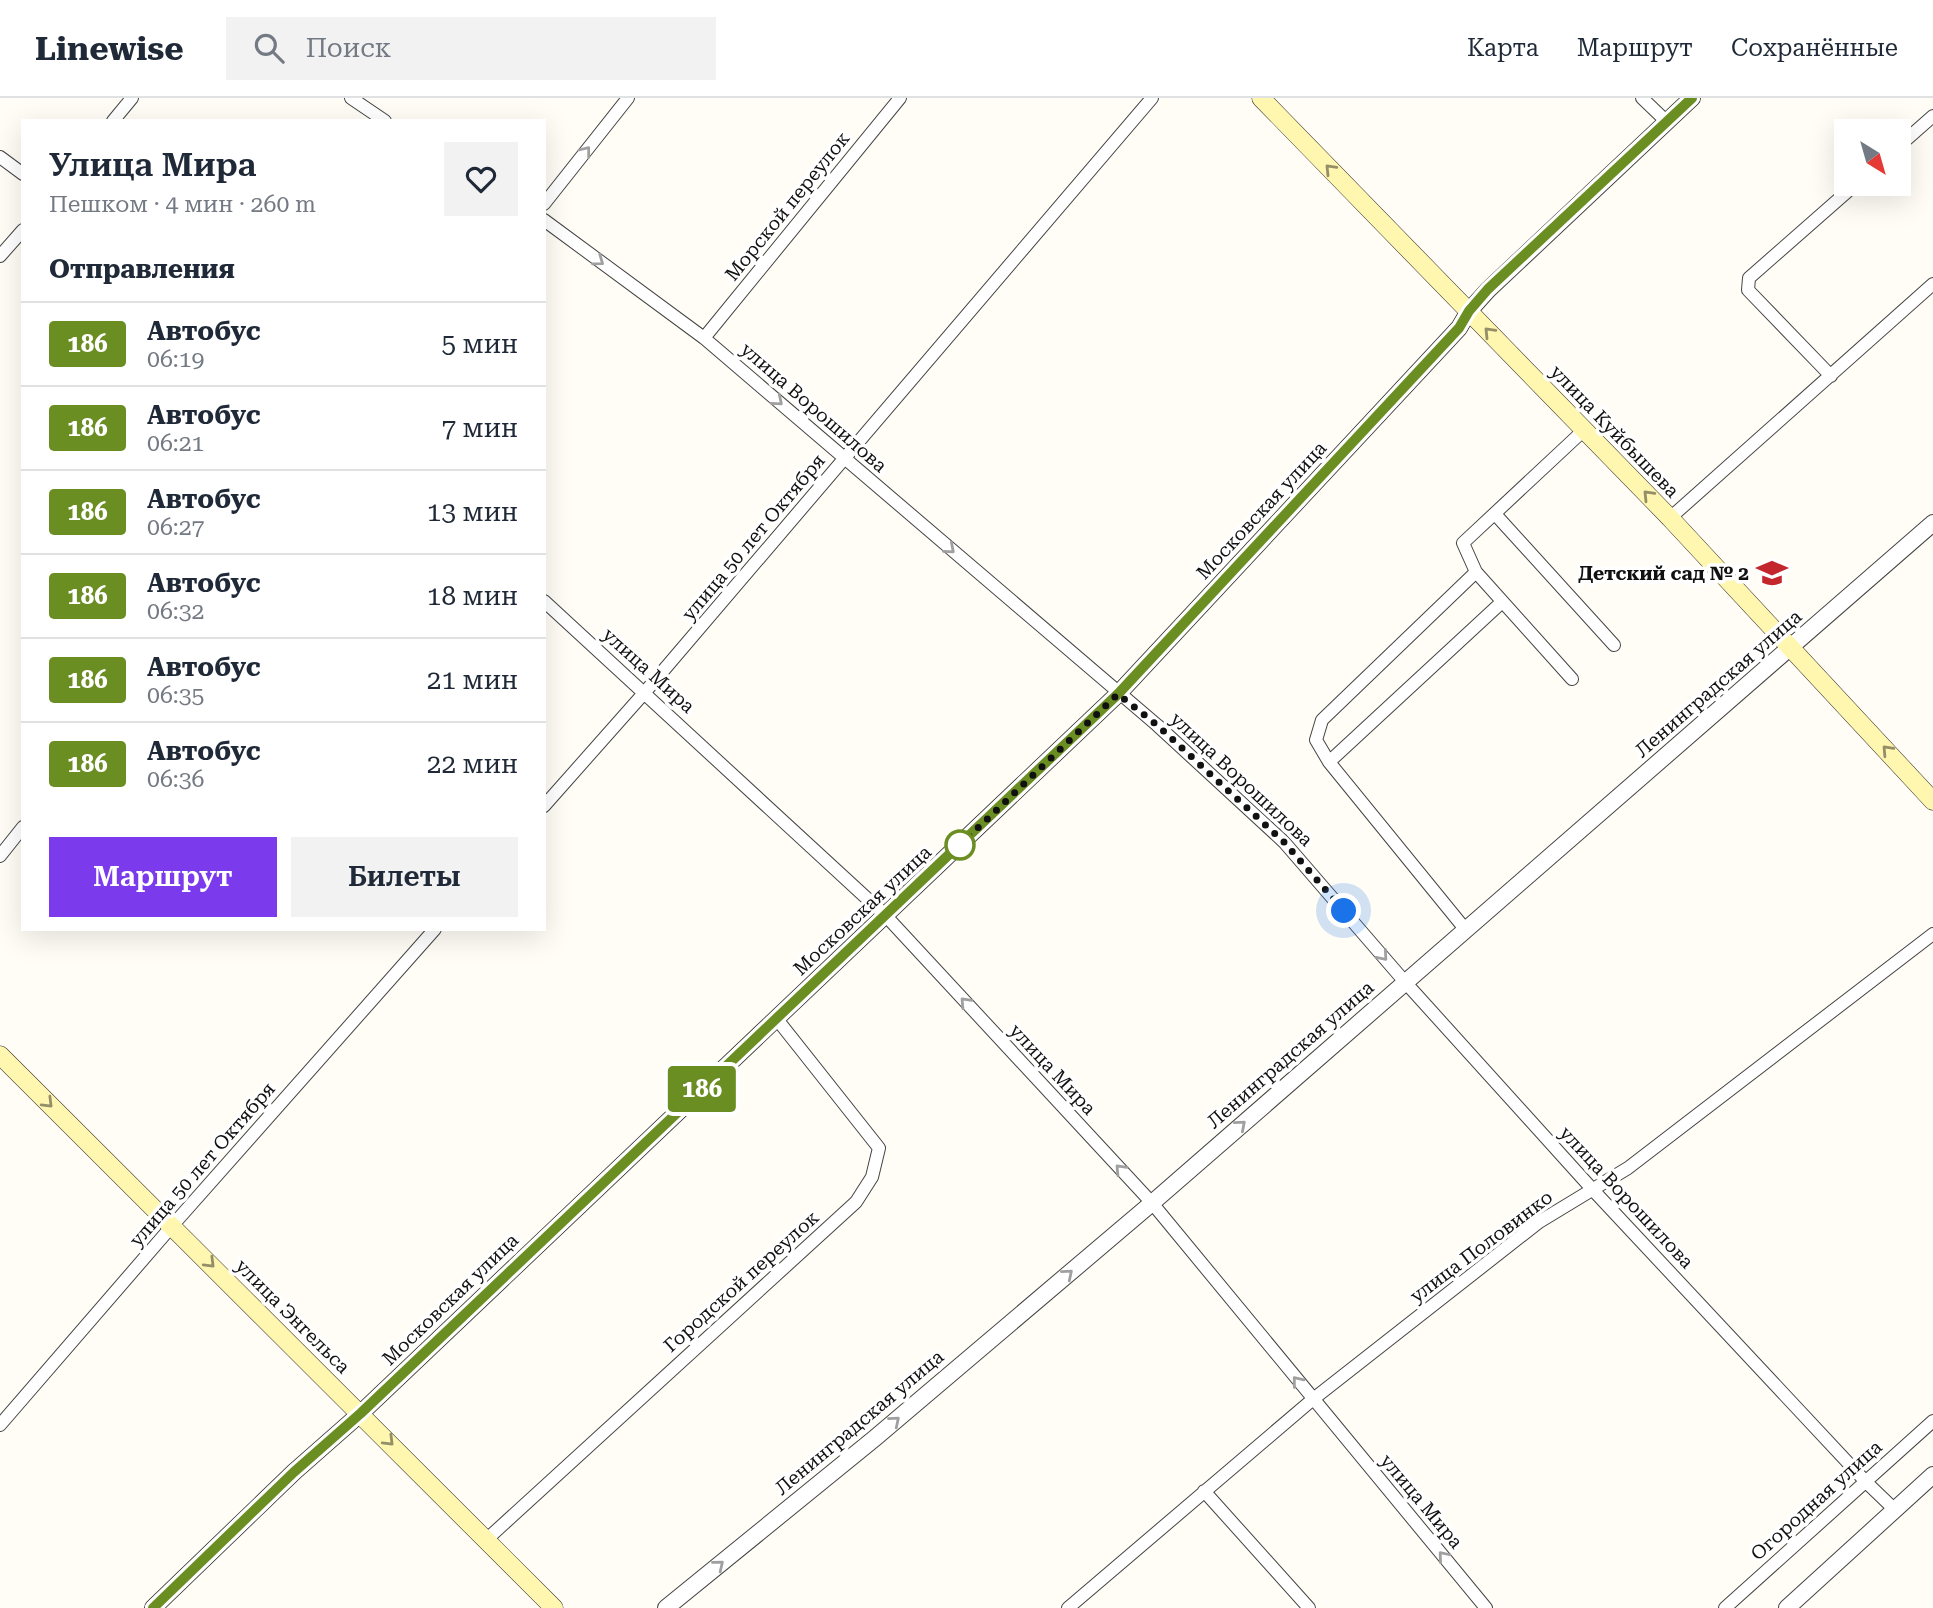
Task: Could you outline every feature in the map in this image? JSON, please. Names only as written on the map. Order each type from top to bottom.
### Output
[{"type":"main road","name":"улица Куйбышева","points":[[1261,98],[1670,518],[1792,646],[1933,801]]},
{"type":"main road","name":"улица Энгельса","points":[[0,1055],[554,1608]]},
{"type":"street","points":[[115,119],[132,98]]},
{"type":"street","points":[[351,98],[383,119]]},
{"type":"street","points":[[546,201],[628,98]]},
{"type":"street","name":"Морской переулок","points":[[704,338],[900,98]]},
{"type":"street","name":"улица 50 лет Октября","points":[[546,804],[645,692],[1152,98]]},
{"type":"street","points":[[1643,98],[1667,122]]},
{"type":"street","name":"Московская улица","points":[[153,1608],[1118,694],[1459,328],[1469,311],[1488,289],[1692,98]]},
{"type":"street","points":[[1911,135],[1933,116]]},
{"type":"street","points":[[0,156],[21,172]]},
{"type":"street","points":[[1831,376],[1748,290],[1749,278],[1842,196]]},
{"type":"street","name":"улица Ворошилова","points":[[546,221],[704,338],[1157,725],[1284,842],[1405,982],[1593,1190],[1866,1482],[1895,1509]]},
{"type":"street","points":[[0,256],[21,232]]},
{"type":"street","points":[[1670,518],[1933,284]]},
{"type":"street","points":[[1572,679],[1476,572],[1463,543],[1584,430]]},
{"type":"street","points":[[1495,514],[1614,645]]},
{"type":"street","name":"Ленинградская улица","points":[[666,1608],[875,1438],[1152,1203],[1933,523]]},
{"type":"street","points":[[1465,929],[1329,762],[1317,740],[1322,720],[1476,572]]},
{"type":"street","points":[[1329,762],[1502,601]]},
{"type":"street","name":"улица Мира","points":[[546,603],[886,916],[1152,1203],[1486,1608]]},
{"type":"street","points":[[0,856],[21,830]]},
{"type":"street","name":"улица 50 лет Октября","points":[[0,1425],[433,931]]},
{"type":"street","name":"улица Половинко","points":[[1068,1608],[1312,1399],[1539,1222],[1628,1168],[1933,934]]},
{"type":"street","name":"Городской переулок","points":[[486,1540],[856,1202],[872,1177],[879,1148],[776,1018]]},
{"type":"street","name":"Огородная улица","points":[[1725,1608],[1933,1421]]},
{"type":"street","points":[[1787,1608],[1933,1475]]},
{"type":"street","points":[[1204,1491],[1309,1608]]},
{"type":"bus line","name":"186","points":[[153,1608],[1118,694],[1459,328],[1469,311],[1488,289],[1692,98]]},
{"type":"place","name":"Детский сад № 2","points":[[1772,573]]},
{"type":"route","points":[[960,845],[1118,694],[1157,725],[1284,842],[1344,911]]}]
